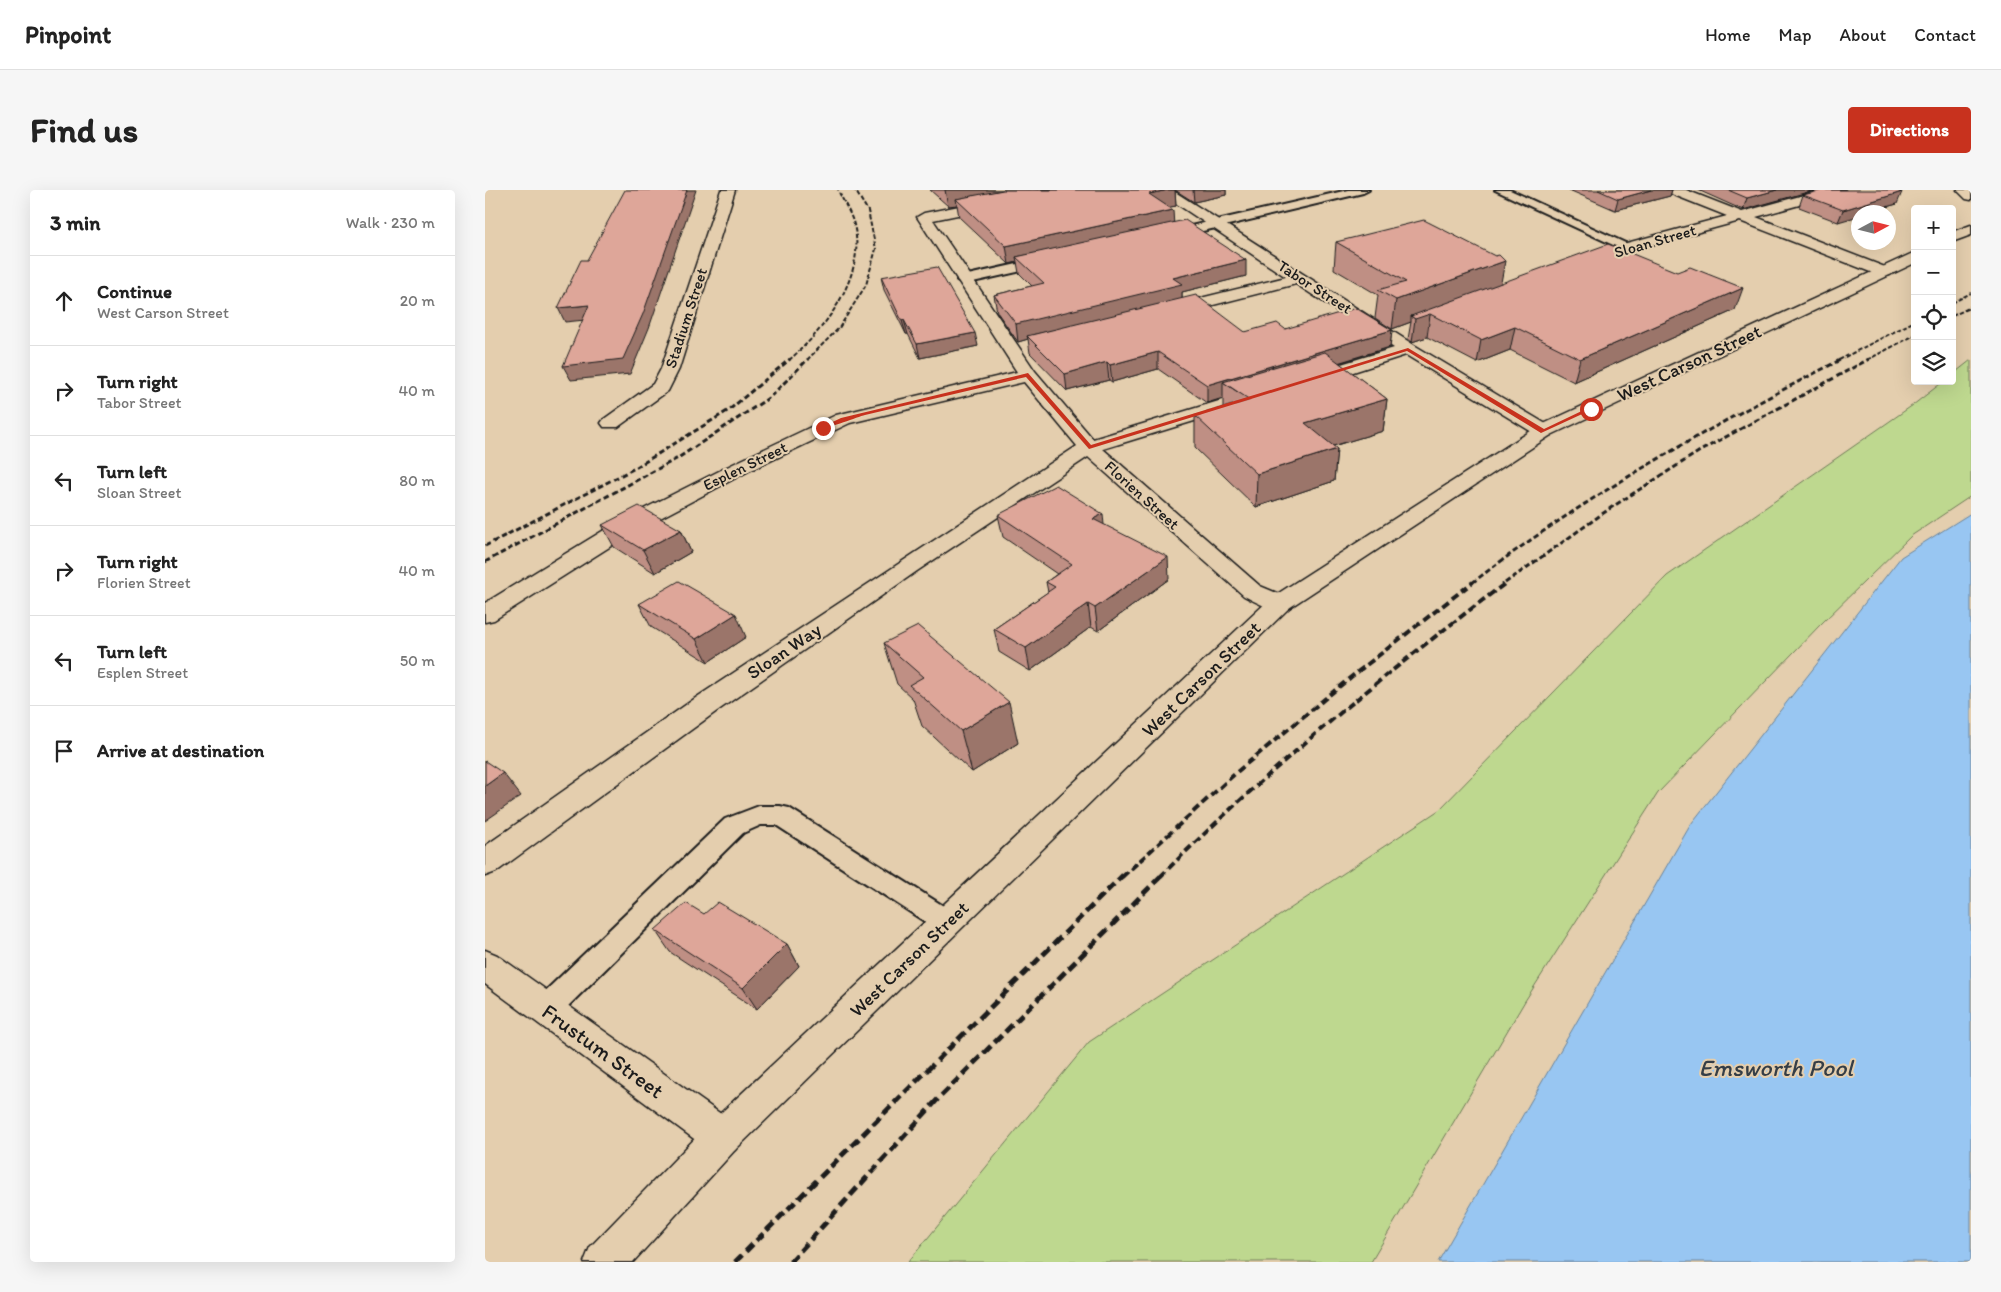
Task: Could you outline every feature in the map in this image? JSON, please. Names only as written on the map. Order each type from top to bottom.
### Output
[{"type":"street","name":"Stadium Street","points":[[611,423],[661,387],[670,370],[728,190]]},
{"type":"street","name":"Florien Street","points":[[1061,190],[923,217],[1028,375],[1089,447],[1185,534],[1252,590],[1280,603]]},
{"type":"street","name":"Tabor Street","points":[[1163,190],[1408,349],[1543,431]]},
{"type":"street","points":[[1673,190],[1884,272]]},
{"type":"street","name":"Sloan Street","points":[[1574,268],[1628,248],[1838,190]]},
{"type":"street","points":[[1964,190],[1971,196]]},
{"type":"street","points":[[1956,236],[1971,229]]},
{"type":"street","name":"West Carson Street","points":[[605,1262],[722,1137],[1280,603],[1543,431],[1911,259]]},
{"type":"street","points":[[1156,314],[1299,278]]},
{"type":"street","points":[[1392,337],[1410,330]]},
{"type":"street","points":[[1013,350],[1032,346]]},
{"type":"street","points":[[1296,384],[1408,349]]},
{"type":"street","name":"Esplen Street","points":[[485,614],[622,529],[740,468],[843,419],[1028,375]]},
{"type":"street","points":[[1089,447],[1277,390]]},
{"type":"street","name":"Sloan Way","points":[[485,863],[765,664],[1089,447]]},
{"type":"street","name":"Frustum Street","points":[[489,975],[546,1009],[722,1137]]},
{"type":"lane","points":[[1159,237],[1363,190]]},
{"type":"lane","points":[[1501,190],[1628,248]]},
{"type":"lane","points":[[964,280],[1061,258]]},
{"type":"lane","points":[[546,1009],[734,826],[759,816],[780,816],[947,922]]},
{"type":"green space","points":[[1971,360],[1971,496],[1911,536],[1821,624],[1658,793],[1525,1001],[1371,1262],[908,1262],[1089,1042],[1439,810],[1667,576],[1913,405],[1939,385],[1956,385],[1956,372]]},
{"type":"water","name":"Emsworth Pool","points":[[1971,513],[1971,1262],[1438,1262],[1691,824],[1901,557]]},
{"type":"building","points":[[625,190],[687,190],[643,314],[623,359],[563,366],[589,305],[558,308],[581,260],[587,260]]},
{"type":"building","points":[[1003,190],[1168,190],[1149,194],[1173,210],[1006,246],[956,199]]},
{"type":"building","points":[[1598,190],[1651,190],[1618,199]]},
{"type":"building","points":[[1728,190],[1777,190],[1747,198]]},
{"type":"building","points":[[1823,190],[1896,190],[1902,192],[1859,205],[1851,205],[1851,208],[1843,210],[1803,195]]},
{"type":"building","points":[[1185,220],[1246,260],[1173,278],[1182,284],[1016,324],[994,295],[1044,283],[1016,257]]},
{"type":"building","points":[[1424,220],[1495,256],[1499,255],[1505,261],[1396,300],[1378,290],[1406,282],[1336,242]]},
{"type":"building","points":[[1608,244],[1677,272],[1690,267],[1743,288],[1580,359],[1515,327],[1481,340],[1430,314],[1415,319],[1411,316]]},
{"type":"building","points":[[937,267],[975,333],[917,344],[904,320],[902,321],[881,277]]},
{"type":"building","points":[[1196,295],[1245,332],[1277,323],[1285,329],[1356,308],[1392,330],[1207,385],[1158,352],[1110,365],[1107,362],[1065,374],[1027,336]]},
{"type":"building","points":[[1325,352],[1387,399],[1305,423],[1337,449],[1257,474],[1195,416],[1250,400],[1223,382]]},
{"type":"building","points":[[1056,485],[1103,514],[1093,519],[1168,557],[1095,608],[1088,604],[1026,648],[994,629],[1055,587],[1046,582],[1072,564],[998,515]]},
{"type":"building","points":[[639,506],[681,530],[643,550],[602,525]]},
{"type":"building","points":[[679,581],[736,614],[696,639],[639,604]]},
{"type":"building","points":[[918,626],[1009,702],[961,731],[909,685],[923,677],[884,643]]},
{"type":"building","points":[[485,761],[503,773],[485,786]]},
{"type":"building","points":[[718,902],[787,944],[743,988],[655,930],[686,903],[704,914]]},
{"type":"railway","points":[[789,360],[803,348],[829,317],[849,282],[856,244],[854,225],[838,190]]},
{"type":"railway","points":[[485,562],[678,458],[770,397],[839,328],[866,285],[876,249],[868,211],[855,190]]},
{"type":"railway","points":[[1956,301],[1971,293]]},
{"type":"railway","points":[[1956,314],[1971,307]]},
{"type":"railway","points":[[1839,360],[1911,323]]},
{"type":"railway","points":[[1867,360],[1911,337]]},
{"type":"railway","points":[[485,546],[635,468],[729,410],[790,359]]},
{"type":"railway","points":[[1472,583],[1515,551],[1605,491],[1746,409],[1842,359]]},
{"type":"railway","points":[[1505,583],[1612,507],[1700,451],[1869,359]]},
{"type":"railway","points":[[1122,877],[1238,771],[1351,677],[1473,582]]},
{"type":"railway","points":[[1160,877],[1242,798],[1328,723],[1507,582]]},
{"type":"railway","points":[[735,1262],[1123,875]]},
{"type":"railway","points":[[790,1262],[938,1099],[1160,877]]},
{"type":"route","points":[[823,428],[843,419],[864,413],[1028,375],[1089,447],[1408,349],[1543,431],[1591,409]]}]
